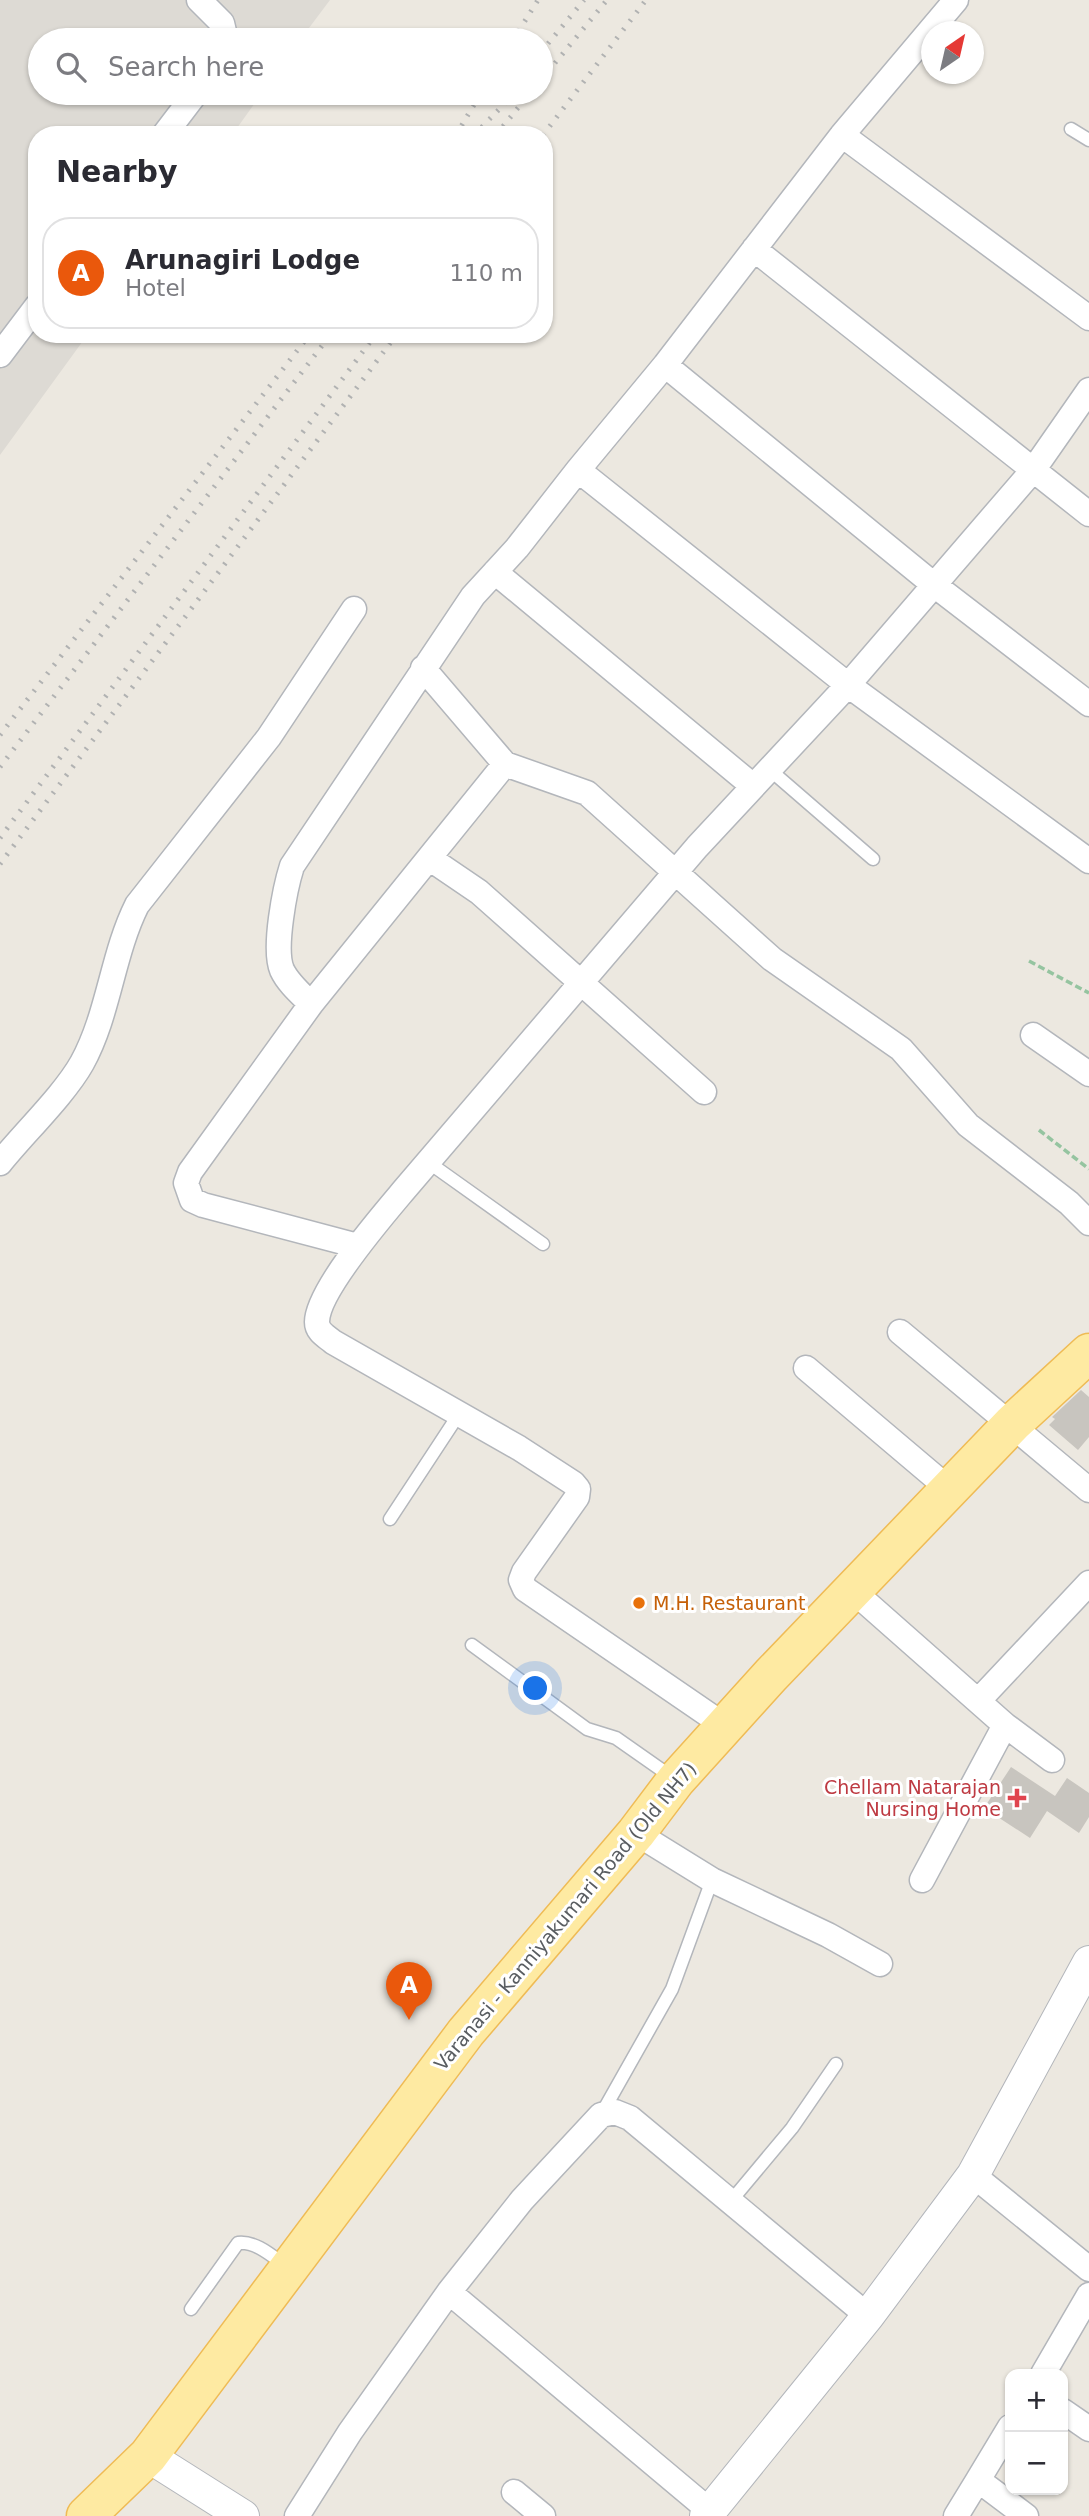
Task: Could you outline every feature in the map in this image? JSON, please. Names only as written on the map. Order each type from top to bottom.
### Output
[{"type":"main road","name":"Varanasi - Kanniyakumari Road (Old NH7)","points":[[86,2516],[148,2456],[466,2032],[636,1833],[676,1780],[949,1489],[1013,1423],[1089,1353]]},
{"type":"street","points":[[199,0],[222,23],[223,28]]},
{"type":"street","points":[[311,1004],[292,985],[280,961],[285,886],[292,866],[473,596],[665,365],[842,135],[956,0]]},
{"type":"street","points":[[171,126],[187,105]]},
{"type":"street","points":[[842,135],[1089,318]]},
{"type":"street","points":[[754,249],[1089,514]]},
{"type":"street","points":[[0,355],[28,318]]},
{"type":"street","points":[[665,365],[933,584],[1089,704]]},
{"type":"street","points":[[725,1726],[525,1589],[522,1580],[524,1572],[577,1497],[578,1489],[519,1448],[320,1332],[317,1321],[321,1308],[358,1246],[677,871],[848,685],[1034,469],[1089,390]]},
{"type":"street","points":[[578,470],[848,685],[1089,861]]},
{"type":"street","points":[[495,572],[761,777]]},
{"type":"street","points":[[0,1163],[83,1062],[95,1035],[125,930],[137,905],[269,737],[354,609]]},
{"type":"street","points":[[423,668],[505,764],[587,793],[772,959],[901,1049],[968,1125],[1069,1203],[1089,1223]]},
{"type":"street","points":[[358,1246],[203,1205],[192,1200],[187,1191],[190,1172],[311,1004],[505,764]]},
{"type":"street","points":[[429,858],[479,892],[704,1093]]},
{"type":"street","points":[[1033,1035],[1089,1074]]},
{"type":"street","points":[[900,1332],[1013,1423],[1089,1490]]},
{"type":"street","points":[[806,1368],[949,1489]]},
{"type":"street","points":[[979,1700],[1089,1583]]},
{"type":"street","points":[[852,1590],[1005,1725],[1052,1760]]},
{"type":"street","points":[[922,1880],[1005,1725]]},
{"type":"street","points":[[636,1833],[712,1880],[828,1935],[880,1964]]},
{"type":"street","points":[[449,2292],[708,2513],[868,2316],[973,2175],[1089,1962]]},
{"type":"street","points":[[297,2516],[351,2432],[449,2292],[522,2200],[601,2115],[615,2112],[630,2118],[868,2316]]},
{"type":"street","points":[[973,2175],[1089,2269]]},
{"type":"street","points":[[1046,2369],[1089,2295]]},
{"type":"street","points":[[1068,2415],[1089,2430]]},
{"type":"street","points":[[956,2516],[1007,2432]]},
{"type":"street","points":[[148,2456],[243,2516]]},
{"type":"street","points":[[978,2480],[1026,2516]]},
{"type":"street","points":[[514,2492],[543,2516]]},
{"type":"lane","points":[[1071,130],[1089,140]]},
{"type":"lane","points":[[761,777],[873,859]]},
{"type":"lane","points":[[428,1162],[543,1244]]},
{"type":"lane","points":[[390,1519],[459,1414]]},
{"type":"lane","points":[[472,1644],[587,1728],[616,1738],[676,1780]]},
{"type":"lane","points":[[601,2115],[673,1989],[712,1880]]},
{"type":"lane","points":[[731,2200],[792,2128],[836,2064]]},
{"type":"lane","points":[[191,2309],[238,2244],[247,2242],[289,2268]]},
{"type":"path","points":[[1029,961],[1089,993]]},
{"type":"path","points":[[1039,1130],[1089,1169]]},
{"type":"shaded area","points":[[0,0],[330,0],[309,28],[28,28],[28,105],[253,105],[238,126],[28,126],[28,343],[81,343],[0,455]]},
{"type":"building","points":[[1081,1390],[1089,1397],[1089,1437],[1078,1450],[1049,1425],[1055,1419],[1052,1417]]},
{"type":"building","points":[[1011,1767],[1055,1796],[1067,1778],[1089,1793],[1089,1817],[1079,1833],[1047,1811],[1030,1838],[984,1808]]},
{"type":"railway","points":[[520,28],[538,0]]},
{"type":"railway","points":[[553,37],[584,0]]},
{"type":"railway","points":[[553,65],[607,0]]},
{"type":"railway","points":[[550,126],[646,0]]},
{"type":"railway","points":[[461,126],[474,105]]},
{"type":"railway","points":[[483,126],[503,105]]},
{"type":"railway","points":[[503,126],[520,105]]},
{"type":"railway","points":[[0,735],[303,343]]},
{"type":"railway","points":[[0,767],[324,343]]},
{"type":"railway","points":[[0,838],[369,343]]},
{"type":"railway","points":[[0,864],[390,343]]},
{"type":"place","name":"M.H. Restaurant","points":[[639,1603]]},
{"type":"place","name":"Chellam Natarajan Nursing Home","points":[[1017,1798]]},
{"type":"place","name":"Arunagiri Lodge","points":[[409,2020]]}]
